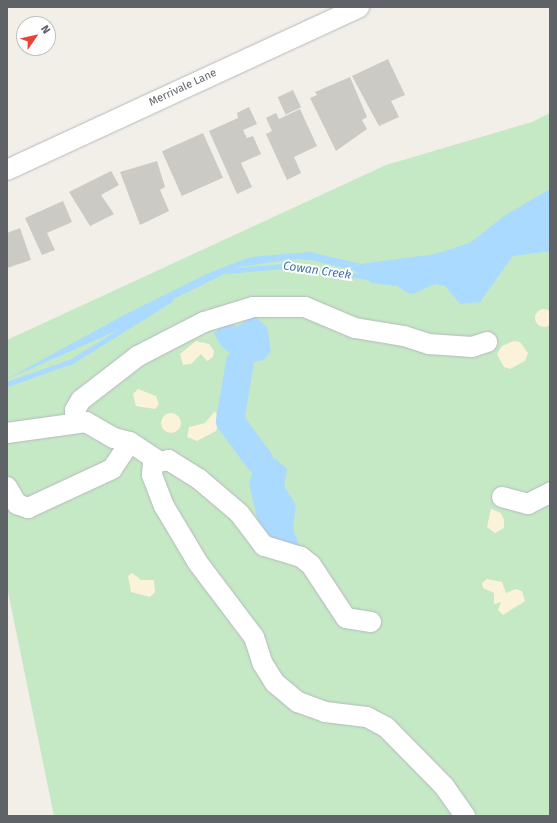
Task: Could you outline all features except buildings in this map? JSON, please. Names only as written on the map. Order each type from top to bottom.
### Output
[{"type":"street","name":"Merrivale Lane","points":[[7,170],[359,7]]},
{"type":"street","points":[[76,424],[75,410],[81,400],[138,356],[204,322],[253,307],[305,307],[354,328],[404,336],[429,344],[472,347],[487,342]]},
{"type":"street","points":[[7,433],[86,422],[114,438],[130,442],[157,460],[168,460],[199,479],[239,513],[269,550],[292,553],[306,561],[346,618],[371,622]]},
{"type":"street","points":[[7,487],[17,504],[28,508],[112,469],[130,442]]},
{"type":"street","points":[[157,460],[151,469],[164,506],[198,563],[254,636],[263,664],[274,683],[298,702],[325,712],[367,717],[386,727],[444,786],[465,816]]},
{"type":"street","points":[[502,497],[528,504],[550,493]]},
{"type":"green space","points":[[550,113],[550,816],[54,816],[7,587],[7,340],[386,165],[532,122]]},
{"type":"sand","points":[[544,309],[550,312],[553,318],[550,324],[544,327],[538,324],[535,318],[538,312]]},
{"type":"sand","points":[[196,341],[209,344],[214,351],[213,357],[207,361],[201,354],[191,364],[183,365],[180,354]]},
{"type":"sand","points":[[514,341],[520,342],[528,353],[525,361],[510,369],[504,367],[497,354],[502,346]]},
{"type":"sand","points":[[138,389],[156,396],[159,404],[155,409],[136,406],[133,394]]},
{"type":"sand","points":[[215,411],[219,421],[216,431],[197,441],[187,437],[189,427],[205,423]]},
{"type":"sand","points":[[171,413],[178,416],[181,423],[178,430],[171,433],[164,430],[161,423],[164,416]]},
{"type":"sand","points":[[491,509],[501,513],[504,520],[504,528],[495,533],[487,527]]},
{"type":"sand","points":[[132,573],[141,580],[154,580],[155,592],[150,597],[131,592],[128,576]]},
{"type":"sand","points":[[487,579],[502,582],[506,593],[516,589],[522,591],[525,601],[503,615],[498,610],[501,602],[494,604],[494,593],[483,588],[482,583]]},
{"type":"water","points":[[550,189],[550,251],[513,256],[480,302],[460,304],[445,286],[435,284],[413,294],[406,292],[397,286],[372,283],[355,271],[312,260],[294,259],[239,267],[155,308],[114,332],[7,379],[126,314],[211,272],[251,257],[310,252],[361,264],[435,254],[470,243],[504,216]]},
{"type":"water","points":[[254,316],[267,327],[271,351],[264,360],[244,364],[221,346],[214,333],[227,322],[237,327]]},
{"type":"water","points":[[265,459],[276,459],[287,469],[284,486],[296,505],[293,529],[300,547],[280,547],[260,530],[249,483],[254,467]]},
{"type":"waterway","name":"Cowan Creek","points":[[228,271],[283,266],[368,277]]},
{"type":"waterway","name":"Cowan Creek","points":[[7,384],[72,361],[170,300]]},
{"type":"waterway","points":[[240,362],[230,421],[259,460]]}]
